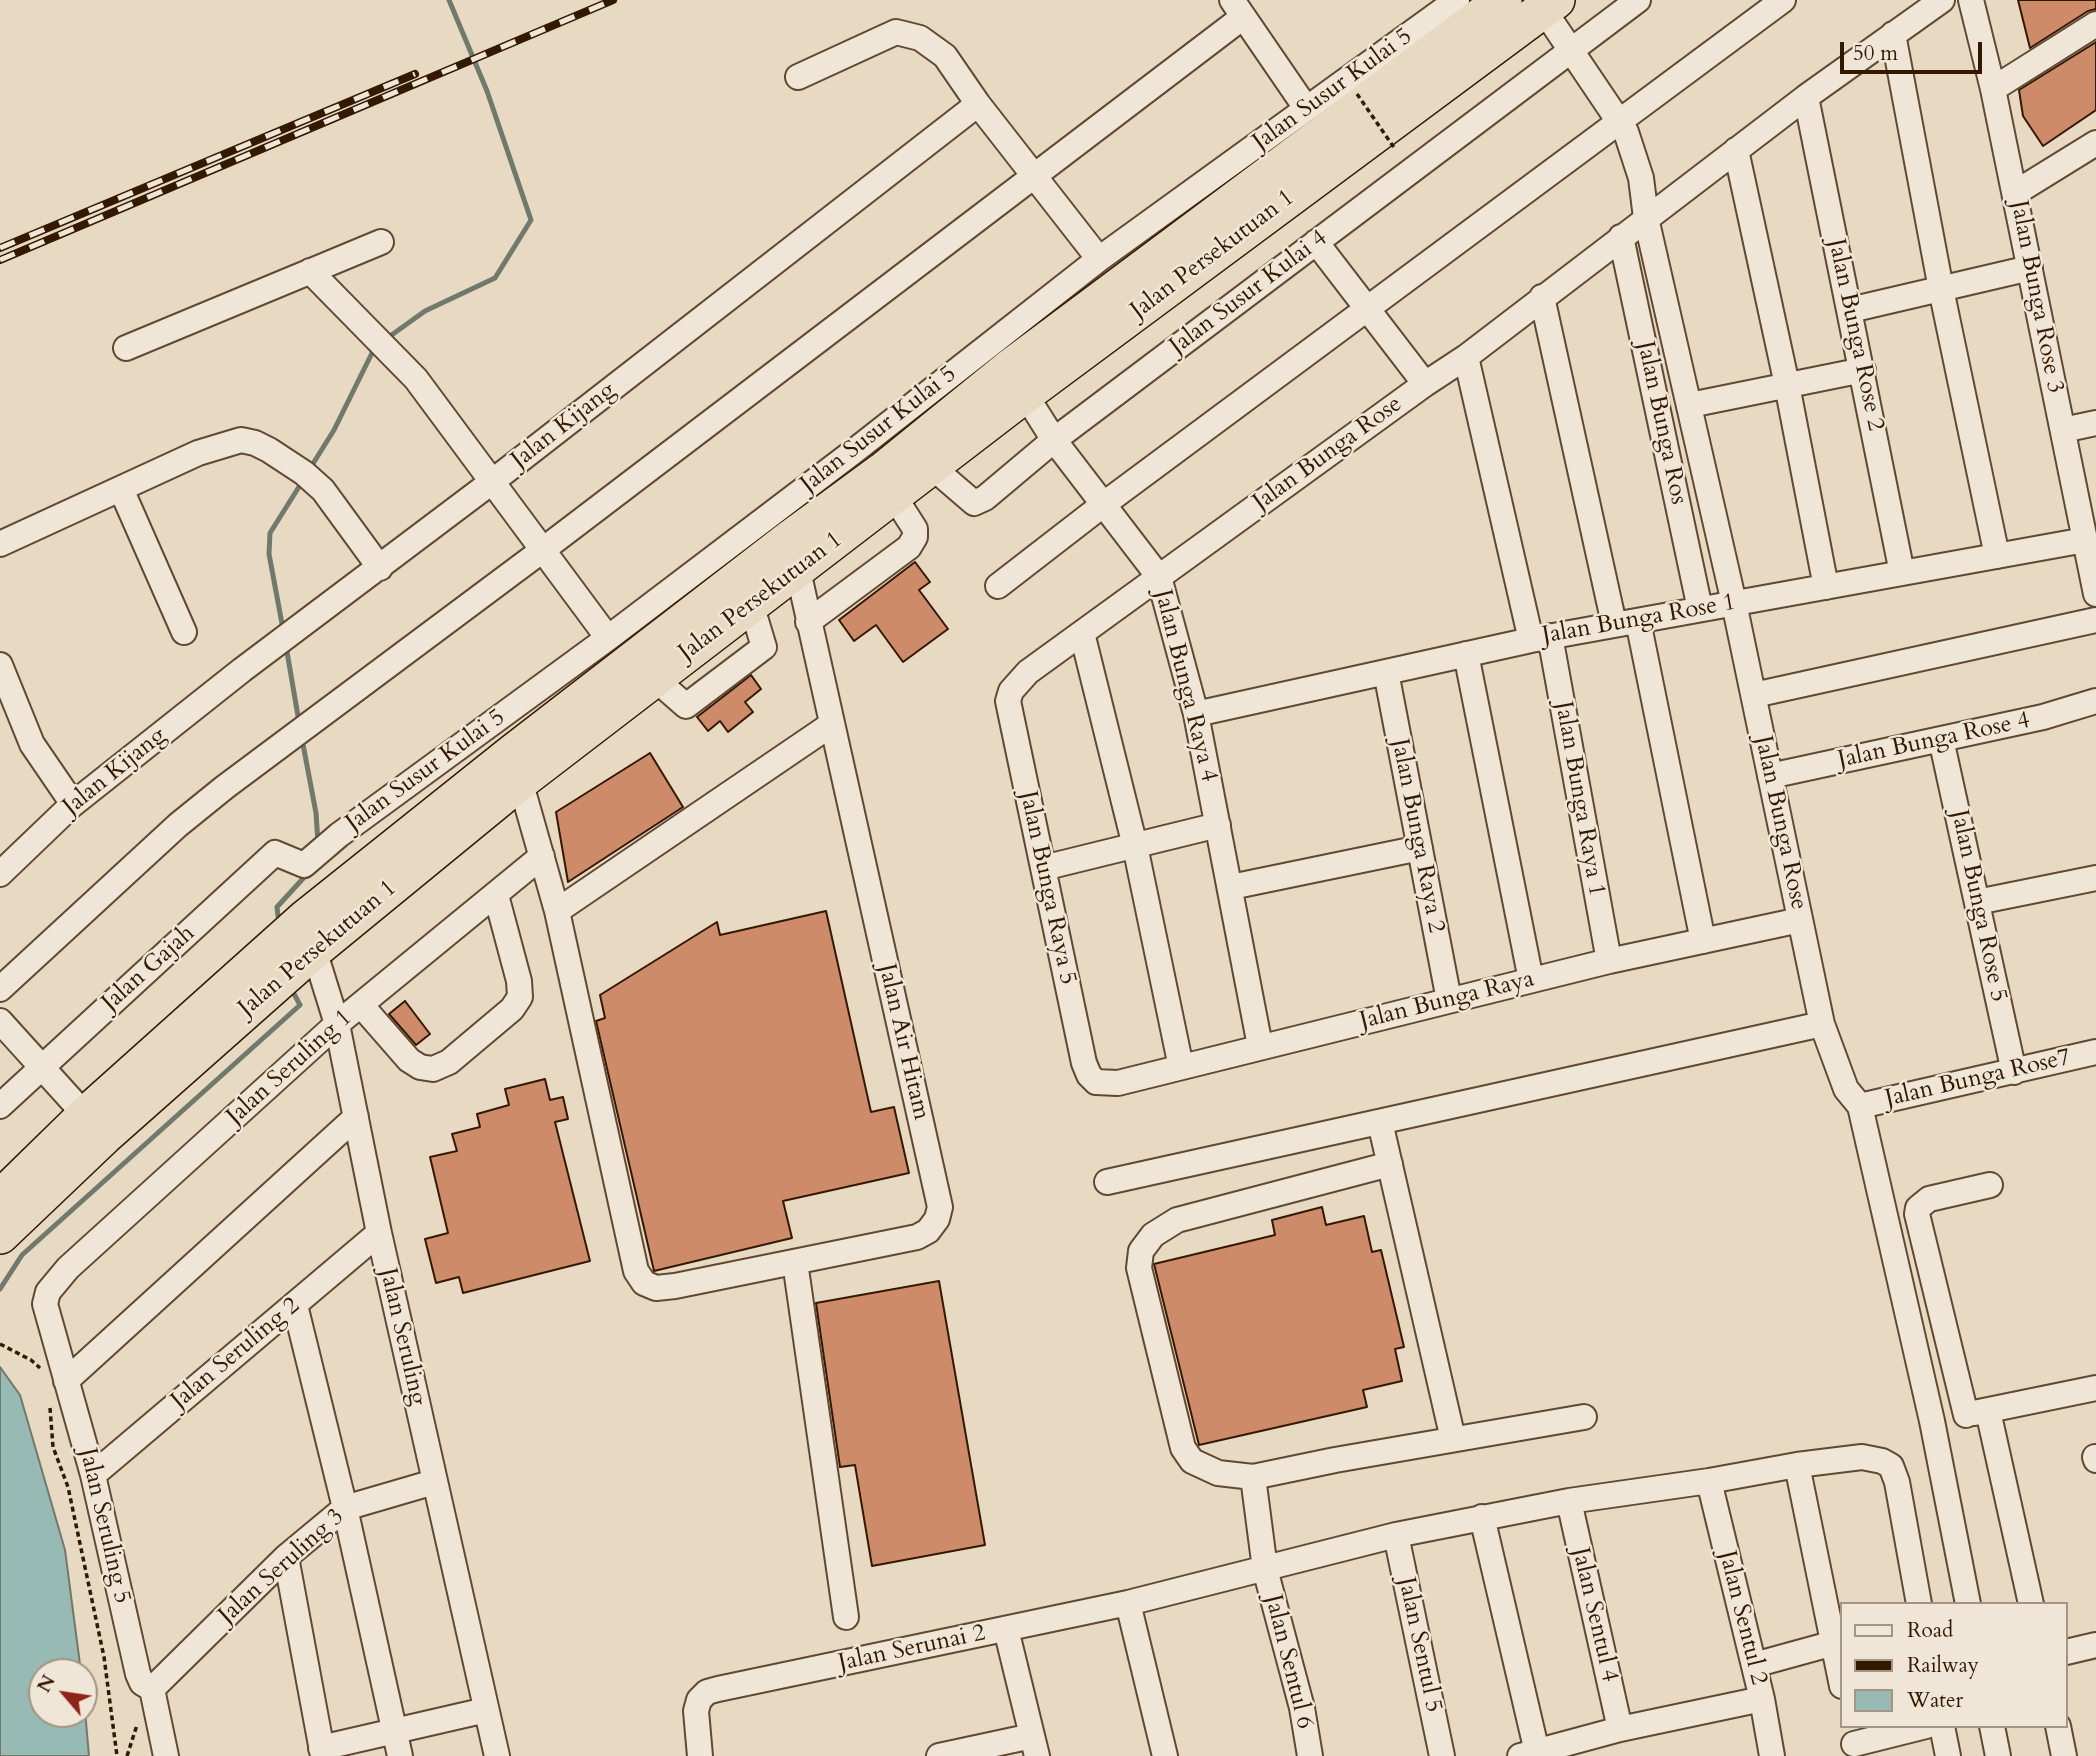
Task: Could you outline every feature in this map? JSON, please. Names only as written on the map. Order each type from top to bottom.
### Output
[{"type":"highway","name":"Jalan Persekutuan 1","points":[[516,767],[654,678],[751,604],[794,554],[894,496],[931,466],[1017,381],[1503,0]]},
{"type":"highway","name":"Jalan Persekutuan 1","points":[[0,1199],[95,1126],[310,934],[516,767],[794,554],[883,471],[1017,381],[1545,3]]},
{"type":"highway","name":"Jalan Persekutuan 1","points":[[0,1235],[95,1126]]},
{"type":"street","name":"Jalan Susur Kulai 5","points":[[304,865],[339,835],[608,638],[864,443],[1099,259],[1457,0]]},
{"type":"street","name":"Jalan Susur Kulai 4","points":[[931,466],[974,503],[985,498],[1054,440],[1638,0]]},
{"type":"street","points":[[998,586],[1104,504],[1783,0]]},
{"type":"street","name":"Jalan Bunga Rose","points":[[1011,691],[1028,673],[1466,357],[1735,150],[1942,0]]},
{"type":"street","name":"Jalan Bunga Rose 3","points":[[1971,0],[2015,193],[2096,594]]},
{"type":"street","name":"Jalan Bunga Rose","points":[[1545,3],[1572,50],[1626,132],[1641,178],[1646,218],[1734,603],[1822,1024],[1846,1088],[1860,1106],[1932,1421]]},
{"type":"street","points":[[0,989],[200,806],[334,708],[1034,176],[1237,8],[1306,108]]},
{"type":"street","points":[[1993,89],[2096,24]]},
{"type":"street","points":[[797,77],[896,32],[920,38],[945,56],[978,104],[1099,259]]},
{"type":"street","points":[[1893,34],[1941,289],[1997,556]]},
{"type":"street","name":"Jalan Bunga Rose 2","points":[[1806,97],[1902,573]]},
{"type":"street","name":"Jalan Kijang","points":[[0,874],[73,804],[242,670],[380,568],[978,104]]},
{"type":"street","points":[[2015,193],[2095,146]]},
{"type":"street","points":[[1735,150],[1787,385],[1826,587]]},
{"type":"street","name":"Jalan Bunga Ros","points":[[1621,237],[1700,609]]},
{"type":"street","points":[[126,348],[381,242]]},
{"type":"street","points":[[1316,242],[1425,384]]},
{"type":"street","points":[[1850,310],[2029,268]]},
{"type":"street","points":[[310,271],[416,379],[608,638]]},
{"type":"street","points":[[1542,297],[1626,622],[1703,941]]},
{"type":"street","name":"Jalan Bunga Raya 1","points":[[1466,357],[1541,638],[1609,961]]},
{"type":"street","points":[[1690,405],[1863,370]]},
{"type":"street","name":"Jalan Bunga Raya 4","points":[[1017,381],[1054,440],[1158,577],[1196,714],[1260,1046]]},
{"type":"street","points":[[2063,430],[2096,424]]},
{"type":"street","points":[[0,544],[198,453],[241,440],[269,450],[304,473],[323,490],[380,568]]},
{"type":"street","points":[[121,489],[184,632]]},
{"type":"street","points":[[808,622],[909,547],[915,537],[915,529],[894,496]]},
{"type":"street","name":"Jalan Bunga Rose 1","points":[[1196,714],[1541,638],[2085,540]]},
{"type":"street","name":"Jalan Air Hitam","points":[[557,911],[636,1271],[644,1283],[656,1288],[917,1237],[928,1231],[937,1219],[940,1207],[794,554]]},
{"type":"street","points":[[1754,695],[2096,620]]},
{"type":"street","points":[[1082,633],[1135,846],[1181,1067]]},
{"type":"street","points":[[1466,654],[1531,980]]},
{"type":"street","points":[[0,665],[32,744],[73,804]]},
{"type":"street","name":"Jalan Bunga Raya 2","points":[[1386,672],[1449,1000]]},
{"type":"street","name":"Jalan Bunga Raya 5","points":[[1011,691],[1009,711],[1084,1063],[1089,1075],[1096,1082]]},
{"type":"street","name":"Jalan Bunga Rose 4","points":[[1770,776],[2043,717],[2096,701]]},
{"type":"street","points":[[516,767],[557,911],[832,724]]},
{"type":"street","name":"Jalan Bunga Rose 5","points":[[1941,739],[2014,1072]]},
{"type":"street","points":[[1043,868],[1218,825]]},
{"type":"street","points":[[1231,887],[1420,848]]},
{"type":"street","name":"Jalan Gajah","points":[[0,1106],[275,853],[304,865]]},
{"type":"street","name":"Jalan Seruling 1","points":[[48,1292],[68,1268],[337,1024],[542,856]]},
{"type":"street","points":[[1977,902],[2096,878]]},
{"type":"street","points":[[361,1005],[409,1059],[420,1067],[433,1069],[449,1062],[512,1009],[520,996],[519,981],[496,895]]},
{"type":"street","name":"Jalan Bunga Raya","points":[[1096,1082],[1118,1083],[1609,961],[1800,920]]},
{"type":"street","name":"Jalan Seruling","points":[[310,934],[337,1024],[379,1233],[497,1756]]},
{"type":"street","points":[[0,1021],[95,1126]]},
{"type":"street","points":[[1107,1182],[1822,1024]]},
{"type":"street","name":"Jalan Bunga Rose7","points":[[1860,1106],[2096,1052]]},
{"type":"street","points":[[56,1379],[356,1117]]},
{"type":"street","points":[[1380,1122],[1453,1439]]},
{"type":"street","points":[[1390,1164],[1177,1220],[1153,1236],[1141,1251],[1139,1268],[1183,1448],[1192,1461],[1218,1473],[1253,1477],[1584,1417]]},
{"type":"street","points":[[1990,1185],[1929,1199],[1918,1208],[1917,1214],[2030,1602]]},
{"type":"street","name":"Jalan Seruling 2","points":[[93,1475],[379,1233]]},
{"type":"street","points":[[795,1262],[846,1617]]},
{"type":"street","name":"Jalan Seruling 5","points":[[48,1292],[45,1304],[56,1379],[93,1475],[138,1674],[142,1683],[152,1689],[166,1756]]},
{"type":"street","points":[[295,1305],[345,1508],[398,1744]]},
{"type":"street","points":[[1968,1602],[1932,1421],[2096,1388]]},
{"type":"street","name":"Jalan Serunai 2","points":[[695,1755],[696,1711],[699,1700],[708,1692],[718,1689],[1128,1603],[1396,1535],[1482,1517],[1797,1465],[1862,1457],[1882,1461],[1891,1466],[1897,1482],[1919,1602]]},
{"type":"street","points":[[1797,1465],[1840,1675]]},
{"type":"street","name":"Jalan Sentul 6","points":[[1253,1477],[1265,1569],[1302,1708],[1310,1756]]},
{"type":"street","name":"Jalan Sentul 2","points":[[1709,1481],[1762,1699],[1772,1756]]},
{"type":"street","name":"Jalan Seruling 3","points":[[152,1689],[286,1557],[345,1508],[434,1482]]},
{"type":"street","name":"Jalan Sentul 4","points":[[1569,1501],[1620,1729]]},
{"type":"street","points":[[1482,1517],[1529,1754],[1620,1729],[1762,1699]]},
{"type":"street","name":"Jalan Sentul 5","points":[[1396,1535],[1442,1756]]},
{"type":"street","points":[[286,1557],[322,1752],[398,1744],[486,1710]]},
{"type":"street","points":[[1128,1603],[1165,1756]]},
{"type":"street","points":[[939,1756],[1035,1746],[1006,1629]]},
{"type":"street","points":[[1754,1665],[1834,1643]]},
{"type":"street","points":[[2068,1652],[2096,1646]]},
{"type":"street","points":[[1853,1742],[1917,1728]]},
{"type":"street","points":[[1942,1728],[1948,1756]]},
{"type":"street","points":[[1992,1728],[1998,1756]]},
{"type":"street","points":[[2058,1728],[2064,1756]]},
{"type":"path","points":[[1357,94],[1395,149]]},
{"type":"path","points":[[0,1344],[31,1360],[56,1379]]},
{"type":"path","points":[[50,1399],[52,1447],[68,1487],[86,1567],[104,1657],[117,1756]]},
{"type":"water","points":[[0,1367],[20,1395],[65,1550],[79,1658],[28,1658],[28,1728],[87,1728],[89,1756],[0,1756]]},
{"type":"building","points":[[2018,0],[2096,0],[2096,9],[2088,11],[2030,48]]},
{"type":"building","points":[[2096,42],[2096,110],[2043,146],[2023,116],[2019,90]]},
{"type":"building","points":[[915,562],[930,582],[919,590],[948,629],[903,662],[876,625],[854,641],[839,620]]},
{"type":"building","points":[[751,675],[761,689],[745,702],[753,712],[728,732],[720,721],[708,731],[697,717]]},
{"type":"building","points":[[650,753],[683,807],[568,882],[556,812]]},
{"type":"building","points":[[826,911],[871,1112],[894,1107],[909,1173],[783,1201],[792,1238],[654,1271],[596,1021],[605,1018],[600,995],[717,922],[720,935]]},
{"type":"building","points":[[405,1001],[430,1034],[416,1045],[389,1014]]},
{"type":"building","points":[[545,1079],[550,1100],[563,1097],[568,1119],[555,1122],[590,1261],[463,1293],[459,1277],[436,1283],[425,1239],[448,1233],[430,1157],[457,1151],[452,1134],[480,1127],[477,1114],[509,1105],[505,1089]]},
{"type":"building","points":[[1322,1207],[1326,1225],[1364,1216],[1372,1252],[1381,1250],[1404,1347],[1395,1349],[1402,1381],[1363,1390],[1367,1407],[1199,1445],[1154,1264],[1275,1235],[1272,1220]]},
{"type":"building","points":[[939,1281],[985,1545],[872,1566],[855,1465],[840,1467],[816,1303]]},
{"type":"waterway","points":[[386,339],[425,311],[495,278],[531,220],[487,91],[449,0]]},
{"type":"waterway","points":[[309,470],[334,430],[375,347]]},
{"type":"waterway","points":[[283,629],[269,554],[270,533],[302,482]]},
{"type":"waterway","points":[[286,646],[299,722]]},
{"type":"waterway","points":[[302,739],[316,813],[318,843]]},
{"type":"waterway","points":[[278,916],[277,907],[309,872]]},
{"type":"waterway","points":[[0,1289],[22,1255],[300,1005],[293,992]]},
{"type":"railway","points":[[0,260],[613,0]]},
{"type":"railway","points":[[0,248],[415,74]]}]
